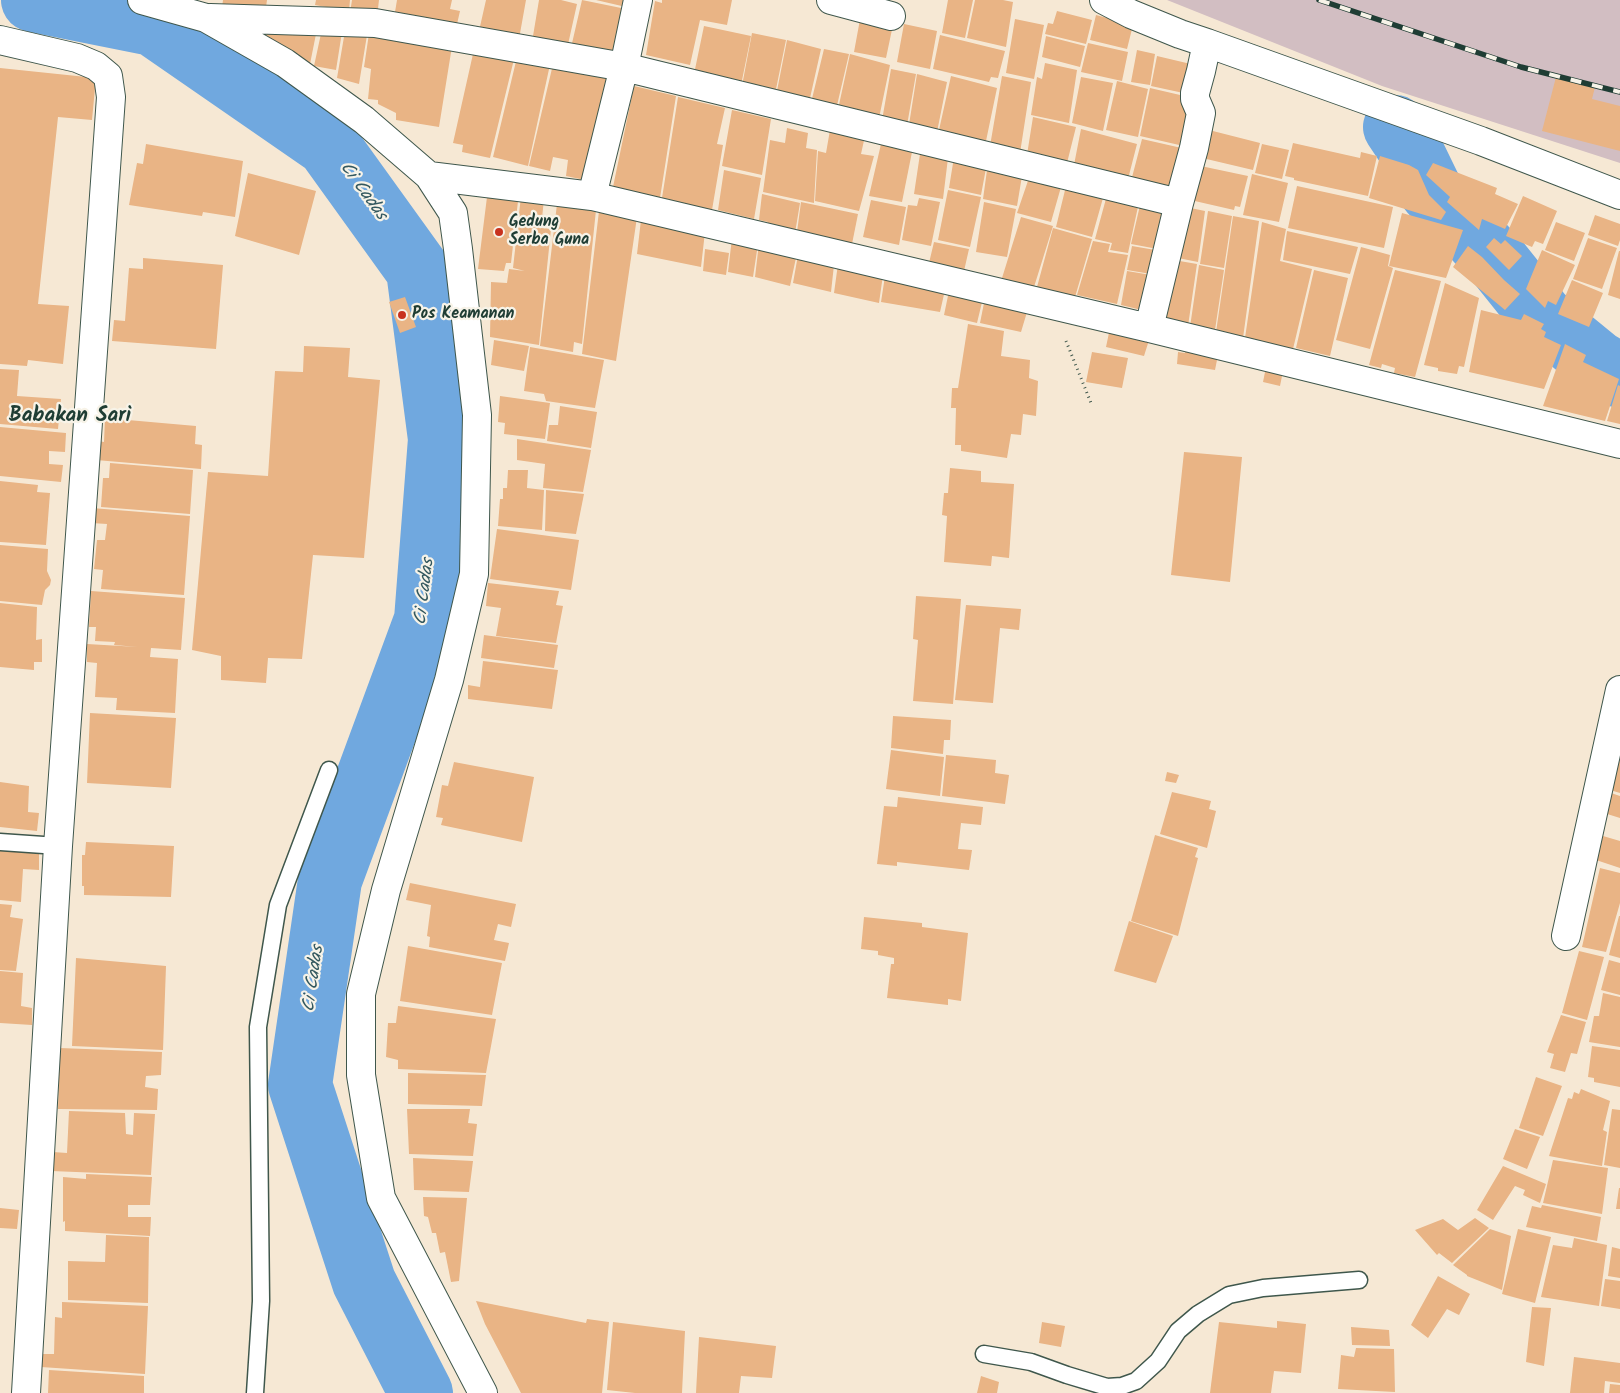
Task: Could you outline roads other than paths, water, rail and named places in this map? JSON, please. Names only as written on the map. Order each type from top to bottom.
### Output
[{"type":"street","points":[[142,0],[206,18],[285,63],[364,120],[429,176],[453,213],[477,415],[474,574],[449,680],[386,890],[361,994],[361,1075],[381,1198],[483,1393]]},
{"type":"street","points":[[592,196],[624,67],[638,0]]},
{"type":"street","points":[[832,0],[891,16]]},
{"type":"street","points":[[1104,0],[1180,34],[1481,141],[1620,195]]},
{"type":"street","points":[[206,18],[375,23],[624,67],[1178,202]]},
{"type":"street","points":[[0,40],[77,58],[96,66],[108,76],[111,97],[58,846],[26,1393]]},
{"type":"street","points":[[1149,328],[1178,202],[1194,148],[1201,113],[1195,99],[1195,93],[1207,43]]},
{"type":"street","points":[[429,176],[592,196],[1149,328],[1620,444]]},
{"type":"street","points":[[1566,936],[1620,690]]},
{"type":"lane","points":[[255,1393],[262,1301],[258,1027],[278,906],[329,770]]},
{"type":"lane","points":[[0,842],[58,846]]},
{"type":"lane","points":[[984,1354],[1032,1362],[1067,1375],[1107,1386],[1122,1386],[1136,1381],[1158,1361],[1178,1331],[1198,1314],[1229,1295],[1263,1288],[1359,1280]]},
{"type":"waterway","name":"Ci Cadas","points":[[33,0],[153,24],[328,145],[418,270],[440,439],[426,620],[330,880],[300,1085],[364,1282],[421,1393]]},
{"type":"waterway","points":[[1395,127],[1413,154],[1431,191],[1498,262],[1542,317],[1597,362],[1620,376]]},
{"type":"railway","points":[[1319,0],[1521,67],[1620,92]]},
{"type":"place","name":"Gedung Serba Guna","points":[[499,232]]},
{"type":"place","name":"Pos Keamanan","points":[[402,315]]},
{"type":"district","name":"Babakan Sari","points":[[70,417]]}]
